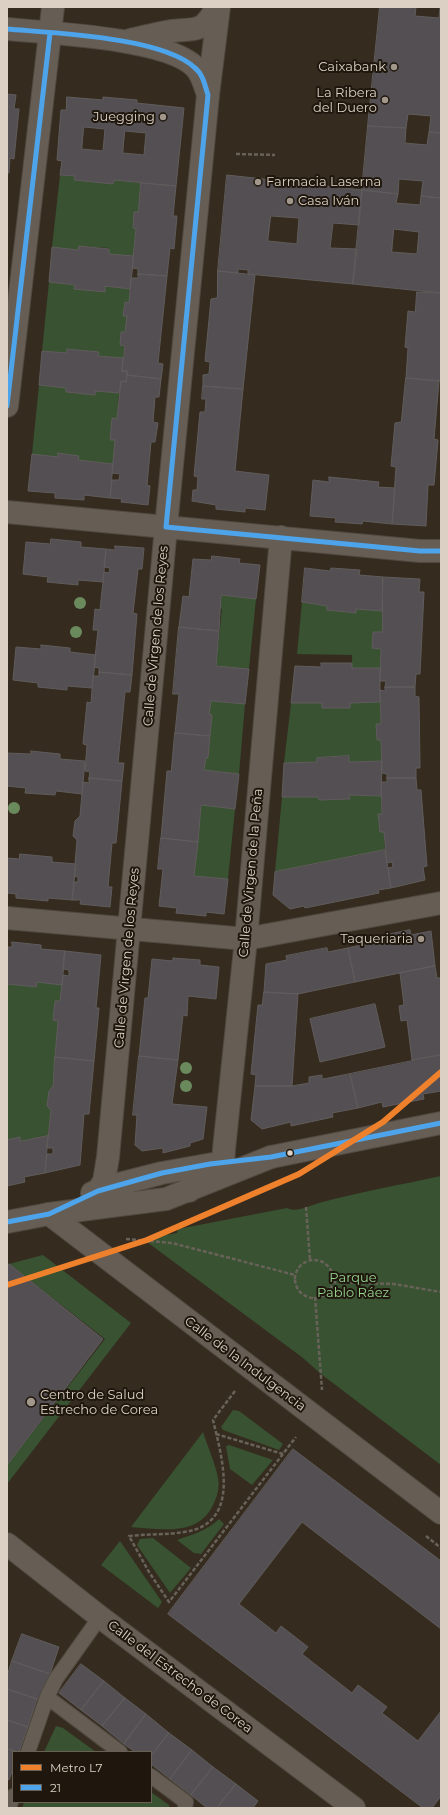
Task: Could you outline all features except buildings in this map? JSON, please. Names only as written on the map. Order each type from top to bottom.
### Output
[{"type":"street","points":[[7,406],[53,7]]},
{"type":"street","points":[[127,41],[172,31],[199,29],[210,20],[218,7]]},
{"type":"street","name":"Calle de Virgen de los Reyes","points":[[98,1191],[104,1181],[107,1171],[166,527],[218,7]]},
{"type":"street","points":[[7,29],[127,41],[170,54],[194,67],[200,76],[208,95]]},
{"type":"street","points":[[7,512],[420,551],[441,551]]},
{"type":"street","name":"Calle de Virgen de la Peña","points":[[224,1162],[224,1149],[246,939],[281,537]]},
{"type":"street","points":[[7,918],[246,939],[441,903]]},
{"type":"street","points":[[49,1214],[98,1191],[162,1173],[224,1162],[271,1157],[441,1123]]},
{"type":"street","points":[[7,1222],[49,1214],[166,1199],[271,1157]]},
{"type":"street","points":[[189,1190],[200,1181],[219,1171],[224,1162]]},
{"type":"street","name":"Calle de la Indulgencia","points":[[49,1214],[441,1513]]},
{"type":"street","name":"Calle del Estrecho de Corea","points":[[7,1544],[100,1617],[354,1808]]},
{"type":"lane","points":[[28,1751],[47,1697],[56,1679],[100,1617]]},
{"type":"lane","points":[[47,1697],[119,1751]]},
{"type":"lane","points":[[152,1777],[188,1806]]},
{"type":"path","points":[[236,154],[275,156]]},
{"type":"path","points":[[306,1207],[310,1260]]},
{"type":"path","points":[[97,1251],[125,1239],[172,1243],[295,1276]]},
{"type":"path","points":[[310,1260],[319,1260],[325,1264],[330,1270],[332,1282],[324,1294],[314,1297],[302,1293],[295,1282],[295,1276],[299,1266],[310,1260]]},
{"type":"path","points":[[332,1282],[394,1284],[441,1292]]},
{"type":"path","points":[[308,1412],[323,1394],[314,1297]]},
{"type":"path","points":[[235,1391],[213,1420],[225,1483],[224,1498],[218,1512],[208,1522],[185,1532],[129,1536],[149,1572],[169,1602],[296,1437]]},
{"type":"path","points":[[216,1434],[283,1454]]},
{"type":"green space","points":[[60,175],[75,176],[74,180],[113,184],[114,180],[141,183],[138,212],[134,212],[133,228],[136,229],[134,256],[109,254],[109,248],[79,246],[78,250],[52,247]]},
{"type":"green space","points":[[49,282],[75,285],[75,289],[105,292],[105,286],[130,289],[129,303],[125,302],[123,316],[127,316],[125,332],[121,332],[120,345],[125,346],[123,358],[98,356],[99,352],[68,349],[67,353],[42,351]]},
{"type":"green space","points":[[39,385],[66,388],[66,392],[95,395],[95,391],[119,393],[117,419],[112,418],[110,440],[115,440],[113,464],[78,460],[78,456],[58,453],[58,457],[32,454]]},
{"type":"green space","points":[[221,595],[256,599],[249,669],[216,666],[222,609],[220,608]]},
{"type":"green space","points":[[302,602],[327,606],[327,610],[356,613],[356,609],[382,611],[382,632],[373,632],[372,648],[381,649],[380,668],[352,668],[352,655],[297,654]]},
{"type":"green space","points":[[211,701],[245,704],[239,774],[204,770],[206,758],[208,758],[212,715],[209,714]]},
{"type":"green space","points":[[380,702],[381,724],[376,724],[377,740],[381,740],[382,761],[349,762],[348,756],[317,758],[317,762],[284,763],[291,703],[322,703],[323,708],[349,708],[350,703]]},
{"type":"green space","points":[[349,795],[381,796],[382,814],[378,815],[380,832],[384,832],[385,850],[275,872],[282,797],[318,797],[319,800],[350,799]]},
{"type":"green space","points":[[201,805],[235,809],[228,879],[194,876]]},
{"type":"green space","points":[[7,980],[8,984],[36,987],[37,982],[62,985],[60,1001],[55,1001],[53,1020],[58,1021],[53,1086],[49,1091],[47,1106],[51,1110],[48,1136],[20,1141],[20,1137],[7,1140]]},
{"type":"green space","name":"Parque Pablo Ráez","points":[[441,1176],[441,1465],[321,1374],[303,1358],[143,1239],[177,1233],[178,1229],[287,1208],[294,1210],[349,1195]]},
{"type":"green space","points":[[43,1255],[131,1323],[7,1484],[7,1465],[105,1339],[9,1264]]},
{"type":"green space","points":[[233,1410],[239,1411],[283,1444],[279,1450],[223,1430],[221,1427]]},
{"type":"green space","points":[[203,1432],[219,1482],[216,1499],[206,1515],[198,1522],[188,1527],[177,1529],[131,1527]]},
{"type":"green space","points":[[229,1445],[273,1460],[252,1485],[230,1469],[226,1446]]},
{"type":"green space","points":[[219,1519],[224,1524],[201,1554],[194,1553],[177,1540],[205,1529]]},
{"type":"green space","points":[[153,1538],[191,1568],[170,1593],[137,1545],[140,1539]]},
{"type":"green space","points":[[120,1541],[162,1602],[158,1608],[101,1565]]},
{"type":"green space","points":[[56,1726],[63,1728],[95,1751],[44,1751]]},
{"type":"green space","points":[[152,1793],[169,1805],[169,1808],[22,1808],[24,1803],[152,1803]]},
{"type":"metro line","name":"L7","points":[[7,1285],[147,1240],[299,1174],[383,1122],[441,1072]]},
{"type":"transit line","name":"21","points":[[7,29],[106,38],[158,49],[180,58],[195,68],[200,73],[205,84],[208,95],[166,527],[420,551],[441,551]]},
{"type":"transit line","name":"21","points":[[7,406],[50,33]]},
{"type":"transit line","name":"21","points":[[7,1222],[49,1214],[98,1191],[162,1173],[210,1164],[271,1157],[441,1123]]},
{"type":"place","name":"Caixabank","points":[[394,67]]},
{"type":"place","name":"La Ribera del Duero","points":[[385,100]]},
{"type":"place","name":"Juegging","points":[[163,117]]},
{"type":"place","name":"Farmacia Laserna","points":[[258,182]]},
{"type":"place","name":"Casa Iván","points":[[290,201]]},
{"type":"place","name":"Taqueriaria","points":[[421,939]]},
{"type":"place","name":"Centro de Salud Estrecho de Corea","points":[[31,1402]]}]
